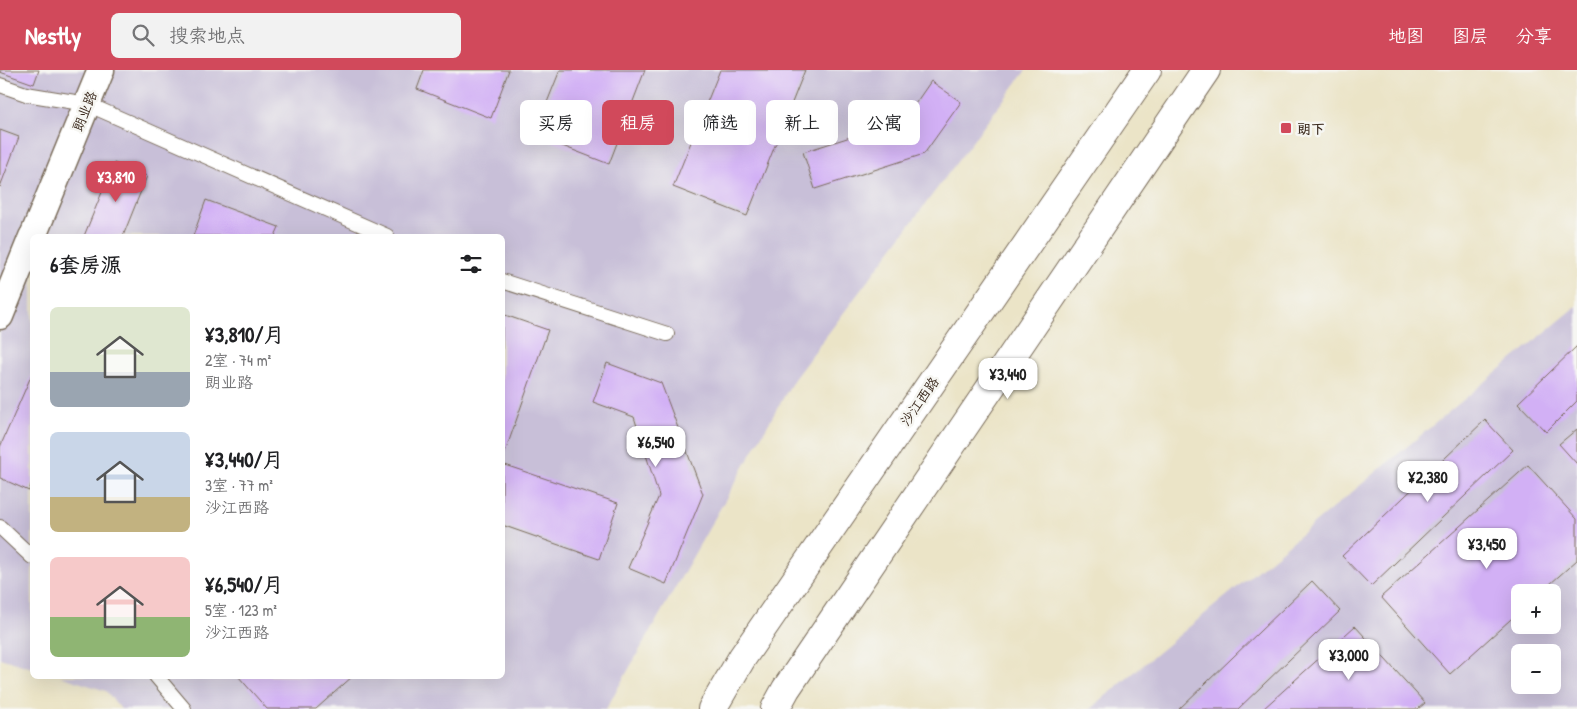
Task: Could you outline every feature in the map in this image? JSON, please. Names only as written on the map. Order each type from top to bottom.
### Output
[{"type":"street","name":"朗业路","points":[[34,234],[101,70]]},
{"type":"street","name":"沙江西路","points":[[712,709],[742,658],[1147,70]]},
{"type":"street","points":[[774,709],[1206,70]]},
{"type":"street","name":"朗业路","points":[[0,316],[30,243]]},
{"type":"lane","points":[[0,85],[26,94],[87,104],[382,234]]},
{"type":"lane","points":[[505,282],[667,334]]},
{"type":"lane","points":[[0,527],[30,555]]},
{"type":"lane","points":[[159,679],[184,709]]},
{"type":"shaded area","points":[[0,70],[1026,70],[794,379],[606,709],[121,709],[106,691],[69,679],[505,679],[505,234],[30,234],[30,667],[0,658]]},
{"type":"shaded area","points":[[1577,306],[1577,709],[1090,709]]},
{"type":"building","points":[[0,70],[39,70],[34,84],[0,72]]},
{"type":"building","points":[[424,70],[509,70],[491,118],[417,89]]},
{"type":"building","points":[[560,70],[645,70],[634,100],[602,100],[602,145],[616,145],[609,164],[560,145],[592,145],[592,100],[548,100]]},
{"type":"building","points":[[720,70],[805,70],[793,100],[766,100],[766,145],[775,145],[747,216],[673,187],[690,145],[756,145],[756,100],[708,100]]},
{"type":"building","points":[[931,81],[961,102],[924,154],[815,189],[803,152],[825,145],[838,145],[838,141],[848,138],[848,145],[920,145],[920,100],[918,100]]},
{"type":"building","points":[[0,130],[19,137],[0,187]]},
{"type":"building","points":[[114,163],[147,176],[124,234],[85,234]]},
{"type":"building","points":[[206,200],[279,227],[276,234],[194,234]]},
{"type":"building","points":[[505,315],[548,330],[505,452]]},
{"type":"building","points":[[1577,346],[1577,401],[1546,432],[1518,403]]},
{"type":"building","points":[[607,363],[661,383],[703,494],[666,584],[628,568],[659,496],[634,417],[593,402]]},
{"type":"building","points":[[30,379],[29,491],[0,478],[0,447]]},
{"type":"building","points":[[1485,420],[1513,450],[1371,586],[1342,556]]},
{"type":"building","points":[[1577,429],[1577,464],[1559,444]]},
{"type":"building","points":[[505,465],[618,503],[599,559],[505,526]]},
{"type":"building","points":[[1528,465],[1577,519],[1577,560],[1550,584],[1511,584],[1511,619],[1450,674],[1381,597]]},
{"type":"building","points":[[1312,581],[1340,611],[1238,709],[1179,709]]},
{"type":"building","points":[[1355,626],[1425,703],[1418,709],[1263,709]]},
{"type":"building","points":[[241,679],[350,679],[316,709],[267,709]]},
{"type":"place","name":"朗下","points":[[1286,128]]}]
